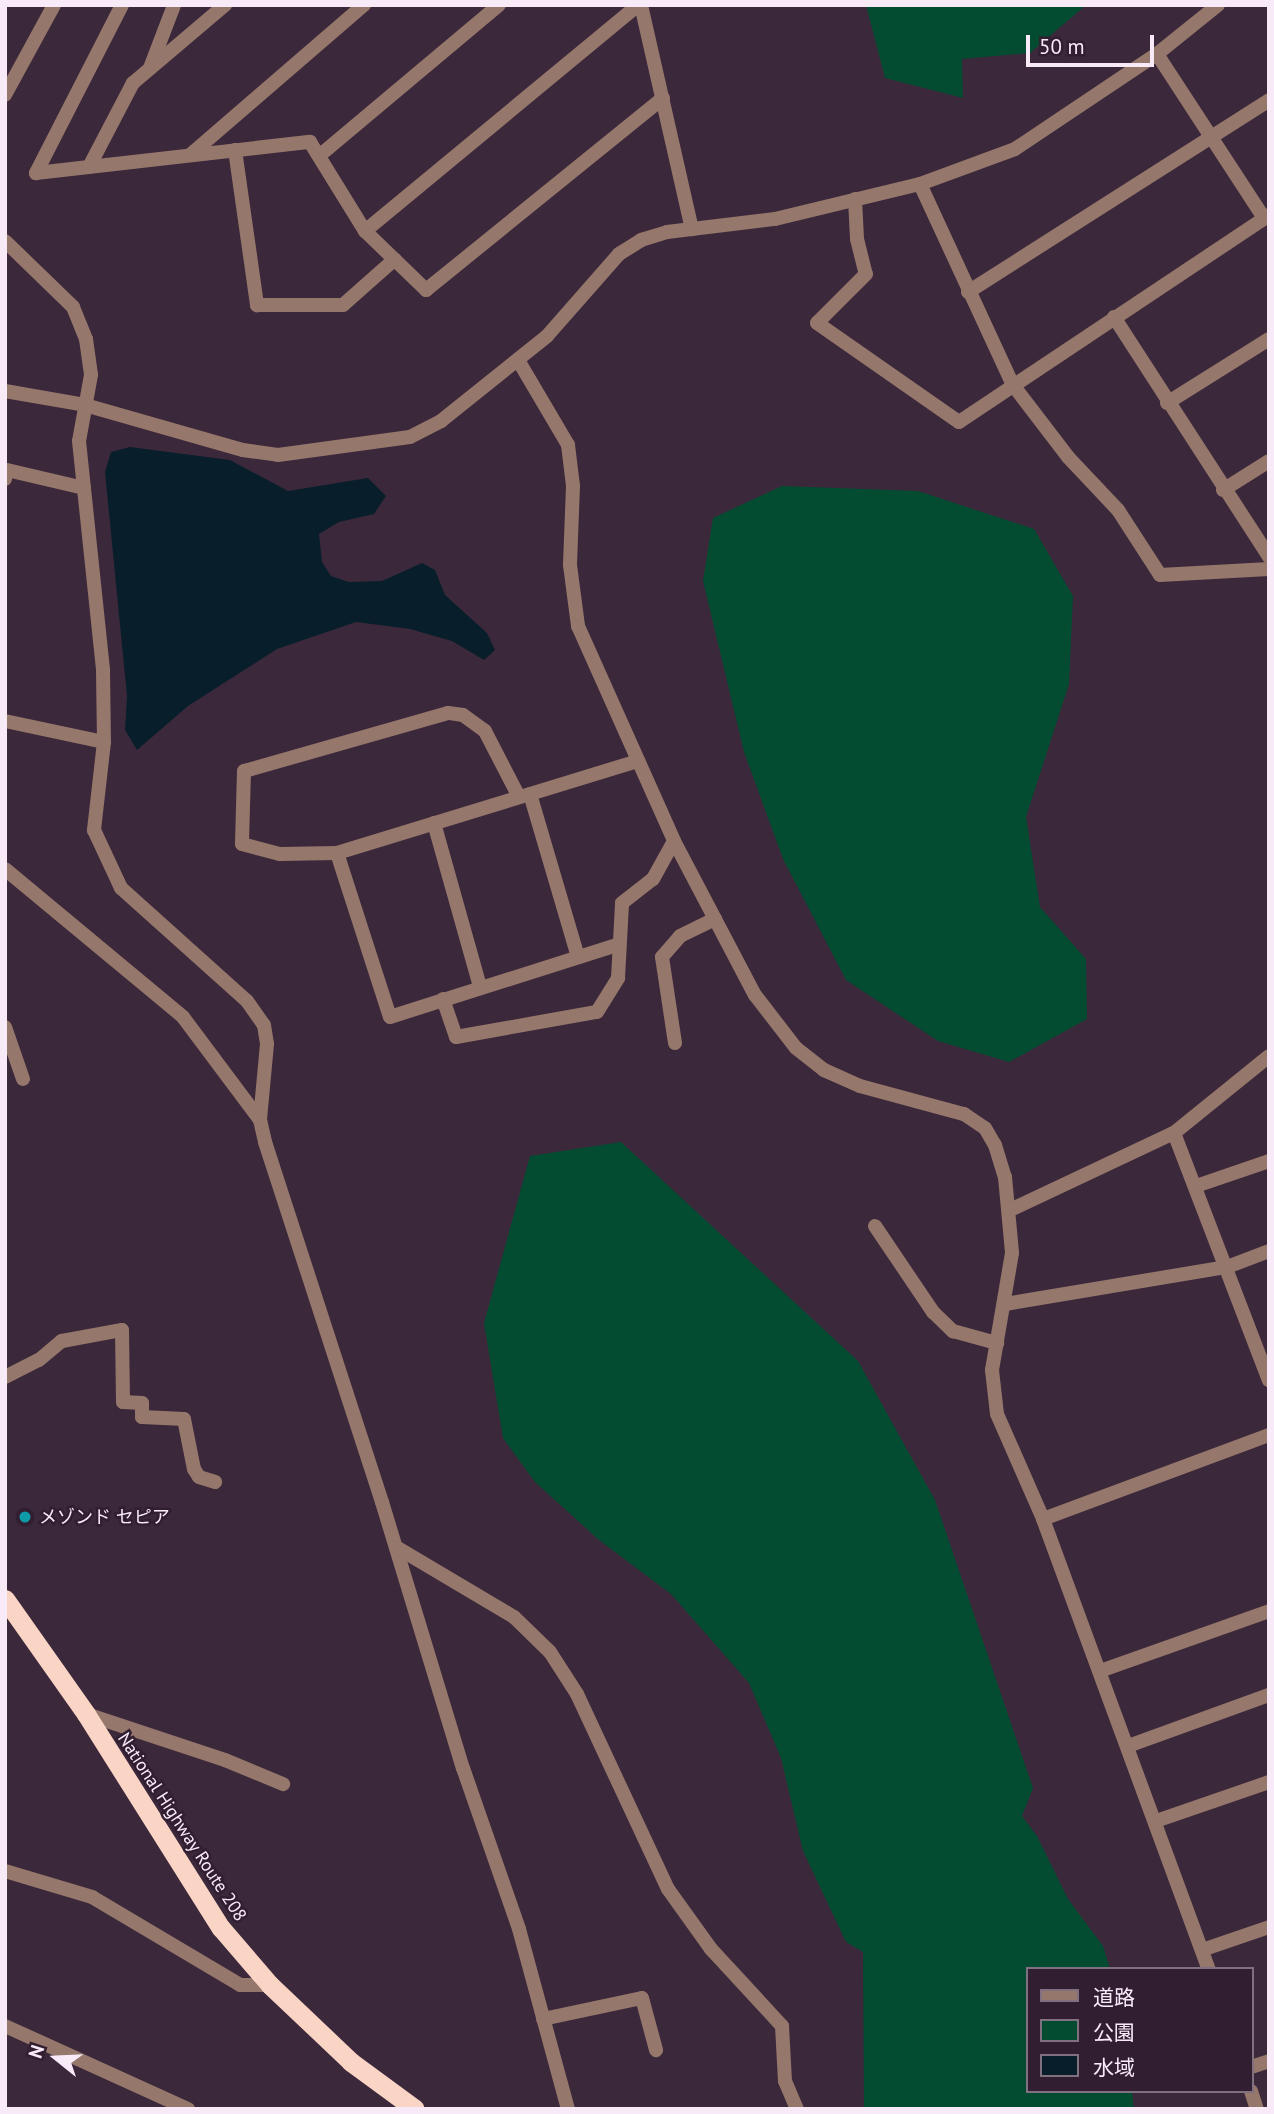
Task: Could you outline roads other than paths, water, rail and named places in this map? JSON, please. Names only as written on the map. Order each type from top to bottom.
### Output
[{"type":"highway","name":"National Highway Route 208","points":[[5,1599],[86,1714],[221,1928],[270,1985],[351,2062],[415,2109]]},
{"type":"street","points":[[5,96],[54,5]]},
{"type":"street","points":[[122,5],[37,173],[310,142],[365,230],[426,290],[663,97]]},
{"type":"street","points":[[149,69],[174,5]]},
{"type":"street","points":[[89,167],[133,83],[225,5]]},
{"type":"street","points":[[190,155],[364,5]]},
{"type":"street","points":[[319,156],[499,5]]},
{"type":"street","points":[[365,230],[639,5],[663,97],[692,229]]},
{"type":"street","points":[[5,391],[85,405],[243,450],[278,455],[411,437],[441,421],[547,335],[619,254],[641,240],[692,229],[775,219],[855,200],[920,184],[1015,149],[1157,54],[1218,5]]},
{"type":"street","points":[[855,200],[857,239],[866,274],[817,323],[958,422],[1266,216],[1157,54]]},
{"type":"street","points":[[968,292],[1269,100]]},
{"type":"street","points":[[235,150],[257,305],[343,305],[395,259]]},
{"type":"street","points":[[920,184],[1013,385],[1068,457],[1118,510],[1160,575],[1269,569]]},
{"type":"street","points":[[5,241],[73,307],[86,339],[91,375],[79,441],[103,671],[104,742],[94,830],[106,863],[121,888],[247,1001],[264,1025],[267,1044],[260,1120]]},
{"type":"street","points":[[1114,317],[1223,490],[1269,557]]},
{"type":"street","points":[[1167,403],[1269,339]]},
{"type":"street","points":[[518,359],[568,445],[573,486],[570,565],[578,626],[674,841],[755,995],[796,1048],[824,1070],[860,1086],[964,1114],[985,1128],[995,1145],[1010,1210],[1012,1253],[992,1388],[998,1414],[1043,1519],[1208,1967]]},
{"type":"street","points":[[1223,490],[1269,461]]},
{"type":"street","points":[[5,479],[7,470],[84,488]]},
{"type":"street","points":[[578,957],[524,796],[490,738],[463,715],[448,713],[244,771],[242,844],[280,854],[337,853],[434,823],[524,796],[638,761]]},
{"type":"street","points":[[5,720],[104,742]]},
{"type":"street","points":[[434,823],[480,987]]},
{"type":"street","points":[[443,999],[456,1037],[597,1012],[618,978],[617,945],[622,903],[653,878],[674,841]]},
{"type":"street","points":[[337,853],[390,1017],[617,945]]},
{"type":"street","points":[[5,869],[183,1017],[260,1120],[396,1547],[463,1768],[519,1929],[568,2109]]},
{"type":"street","points":[[675,1043],[662,957],[680,936],[715,919]]},
{"type":"street","points":[[5,1027],[23,1079]]},
{"type":"street","points":[[1010,1210],[1174,1133],[1269,1056]]},
{"type":"street","points":[[1174,1133],[1269,1380]]},
{"type":"street","points":[[1196,1186],[1269,1160]]},
{"type":"street","points":[[875,1226],[933,1312],[953,1331],[997,1343]]},
{"type":"street","points":[[1005,1304],[1227,1266],[1269,1251]]},
{"type":"street","points":[[5,1377],[40,1360],[62,1341],[122,1330],[123,1402],[142,1403],[142,1417],[184,1419],[194,1469],[199,1477],[215,1482]]},
{"type":"street","points":[[1043,1519],[1269,1435]]},
{"type":"street","points":[[396,1547],[514,1617],[550,1652],[577,1694],[668,1889],[711,1949],[782,2026],[785,2081],[797,2109]]},
{"type":"street","points":[[1100,1671],[1269,1611]]},
{"type":"street","points":[[1128,1746],[1269,1695]]},
{"type":"street","points":[[86,1714],[225,1760],[283,1784]]},
{"type":"street","points":[[1156,1821],[1269,1782]]},
{"type":"street","points":[[5,1871],[92,1897],[240,1985],[270,1985]]},
{"type":"street","points":[[1202,1950],[1269,1927]]},
{"type":"street","points":[[543,2019],[642,1998],[656,2050]]},
{"type":"street","points":[[5,2026],[188,2109]]},
{"type":"water","points":[[130,447],[230,460],[288,491],[368,478],[386,496],[374,514],[339,522],[319,534],[322,562],[331,576],[349,582],[382,581],[422,563],[435,570],[445,595],[487,633],[495,650],[484,660],[452,641],[410,629],[356,622],[277,649],[188,706],[137,750],[125,730],[127,696],[105,472],[111,452]]},
{"type":"place","name":"メゾンド セピア","points":[[25,1517]]}]
